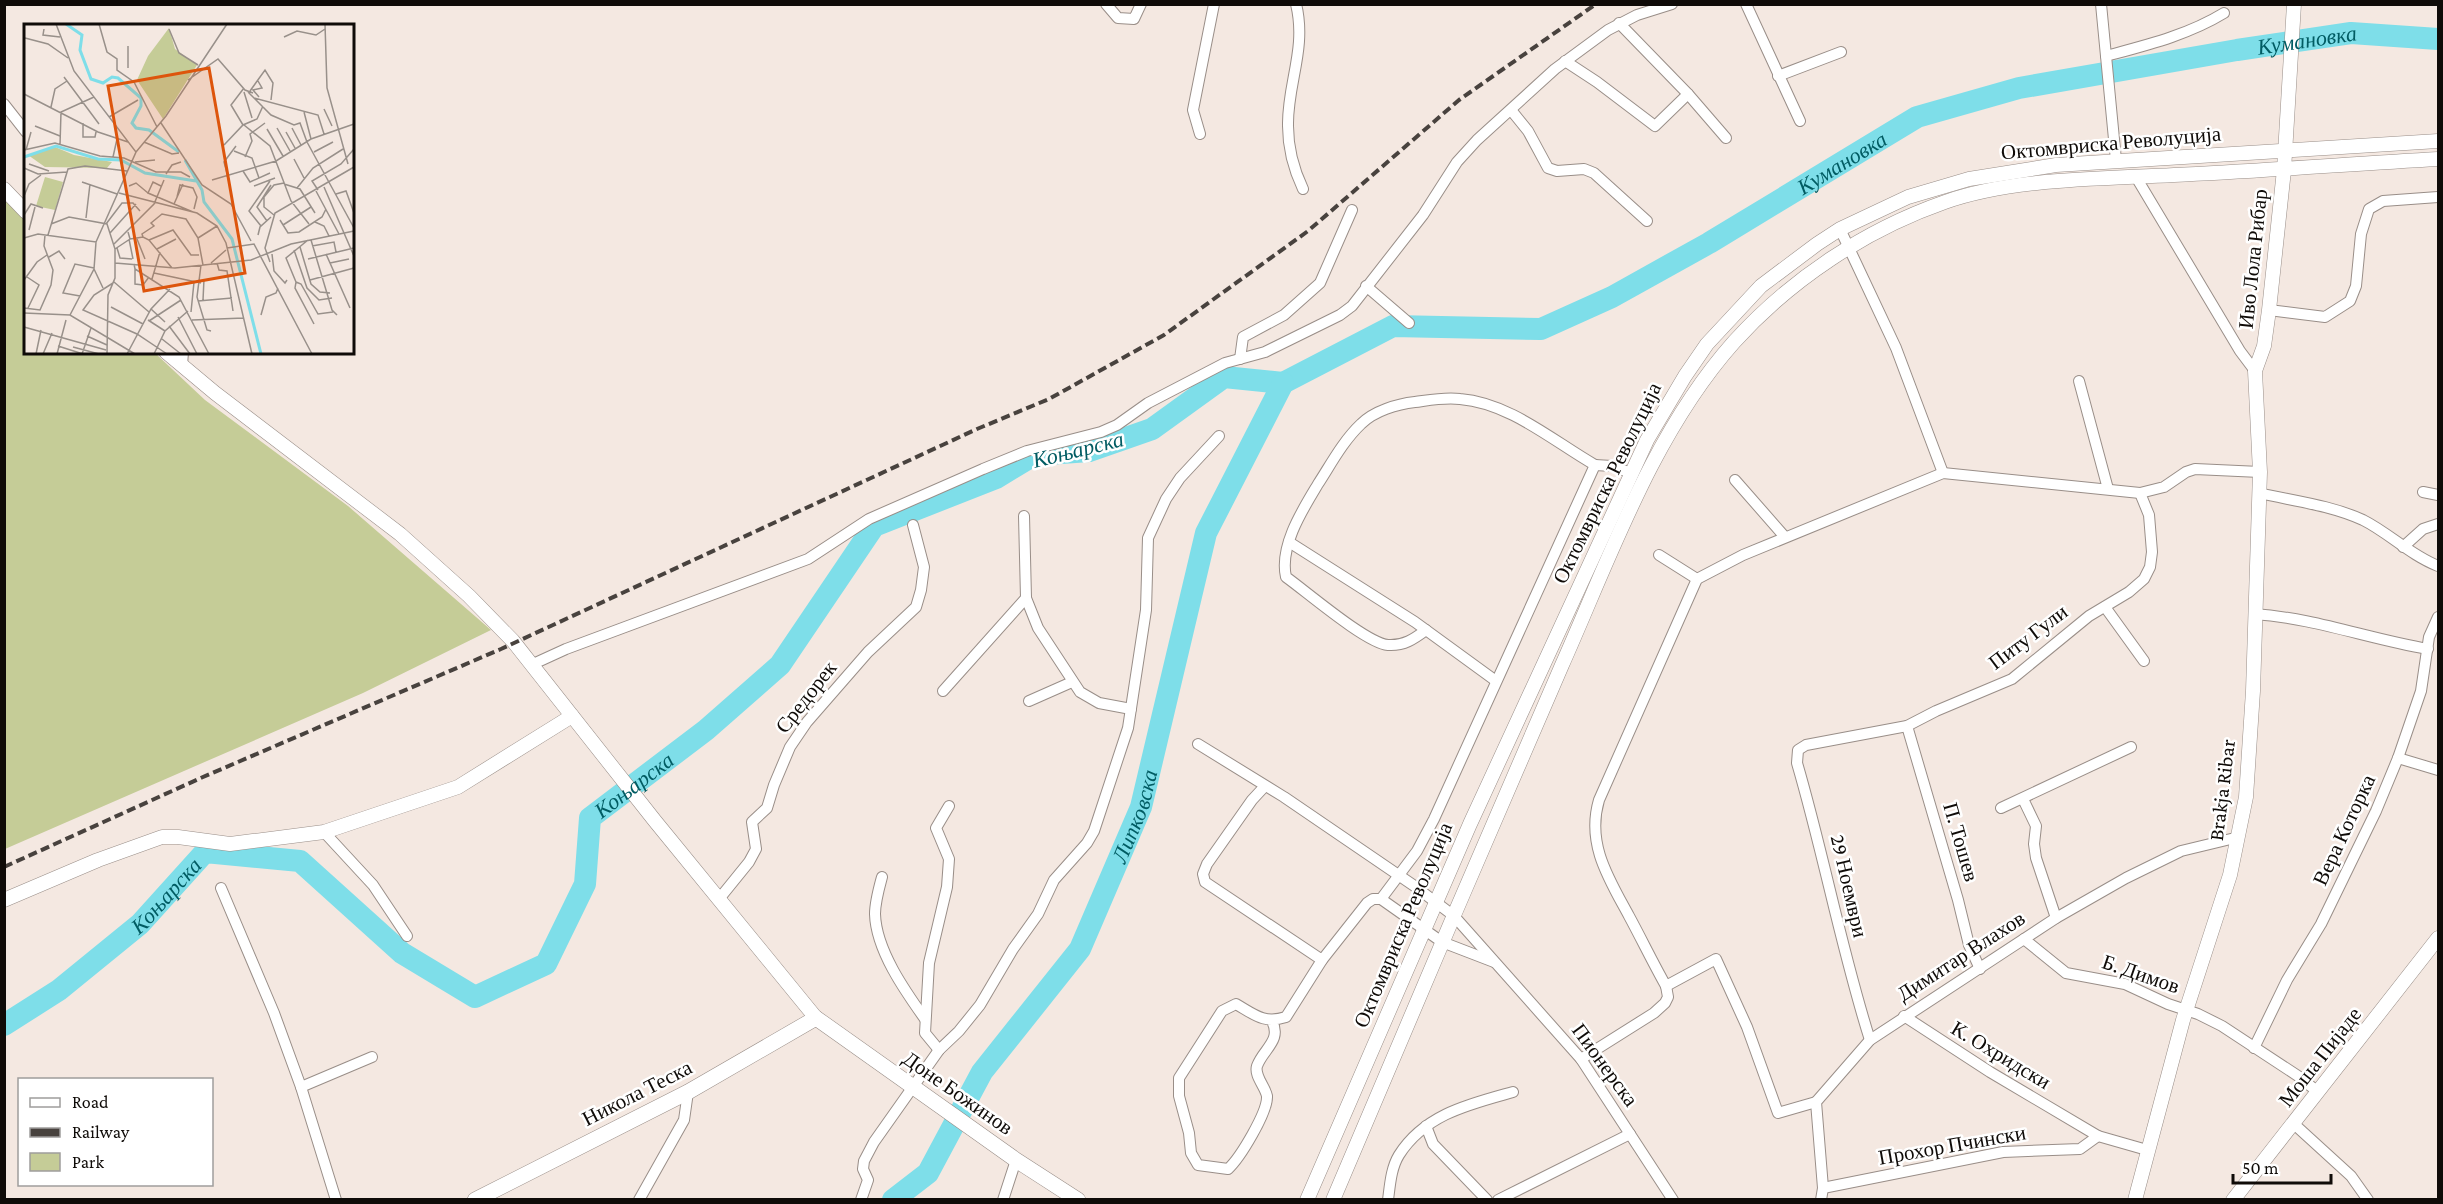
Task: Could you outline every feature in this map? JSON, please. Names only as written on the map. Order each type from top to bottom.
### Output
[{"type":"main road","name":"Доне Божинов","points":[[816,1018],[912,1087],[942,1105],[1016,1160],[1078,1200]]},
{"type":"main road","name":"Никола Теска","points":[[475,1200],[688,1092],[816,1018]]},
{"type":"street","points":[[1106,4],[1118,18],[1134,20],[1141,4]]},
{"type":"street","points":[[1200,134],[1193,110],[1214,4]]},
{"type":"street","points":[[1296,4],[1300,38],[1288,125],[1296,176],[1303,189]]},
{"type":"street","points":[[531,665],[566,649],[808,559],[869,519],[1027,451],[1101,432],[1117,425],[1148,403],[1225,363],[1265,352],[1340,315],[1352,306],[1423,215],[1458,162],[1477,140],[1565,61],[1618,24],[1672,4]]},
{"type":"street","points":[[1746,4],[1800,121]]},
{"type":"street","points":[[2101,4],[2116,160]]},
{"type":"street","name":"Иво Лола Рибар","points":[[2255,371],[2264,346],[2269,310],[2284,170],[2295,4]]},
{"type":"street","points":[[2106,57],[2165,40],[2202,26],[2224,13]]},
{"type":"street","points":[[1618,24],[1688,94],[1726,138]]},
{"type":"street","points":[[1778,76],[1840,52]]},
{"type":"street","points":[[1565,61],[1655,126],[1688,94]]},
{"type":"street","points":[[4,104],[24,129]]},
{"type":"street","points":[[1511,110],[1528,131],[1548,168],[1557,171],[1584,169],[1594,173],[1647,221]]},
{"type":"street","name":"Октомвриска Револуција","points":[[1307,1200],[1470,824],[1631,473],[1665,409],[1707,344],[1761,286],[1816,244],[1840,230],[1908,197],[1969,178],[2056,165],[2116,160],[2439,141]]},
{"type":"street","name":"Октомвриска Револуција","points":[[1333,1200],[1442,942],[1626,521],[1682,413],[1733,343],[1766,310],[1811,273],[1850,246],[1920,212],[1948,201],[1977,194],[2020,186],[2136,177],[2439,159]]},
{"type":"street","points":[[2136,177],[2240,351],[2255,371]]},
{"type":"street","points":[[4,189],[24,210]]},
{"type":"street","points":[[2269,310],[2325,317],[2340,309],[2350,301],[2356,286],[2361,234],[2369,209],[2383,201],[2439,197]]},
{"type":"street","points":[[1240,359],[1243,337],[1284,315],[1320,283],[1352,210]]},
{"type":"street","points":[[1840,230],[1850,246],[1896,348],[1943,473]]},
{"type":"street","points":[[1366,286],[1409,323]]},
{"type":"street","points":[[182,359],[215,393],[400,534],[513,641],[655,821],[816,1018]]},
{"type":"street","name":"Brakja Ribar","points":[[2135,1200],[2186,1010],[2240,837],[2250,753],[2260,472],[2255,371]]},
{"type":"street","points":[[2079,381],[2108,489]]},
{"type":"street","points":[[1426,630],[1409,643],[1386,645],[1364,634],[1286,577],[1284,568],[1289,542],[1307,502],[1339,451],[1359,425],[1379,412],[1406,403],[1460,399],[1487,404],[1526,423],[1595,465],[1612,466],[1631,473]]},
{"type":"street","points":[[861,1200],[868,1180],[863,1169],[864,1161],[874,1142],[939,1050],[959,1031],[980,1005],[1012,949],[1038,914],[1054,880],[1087,843],[1094,831],[1123,746],[1131,709],[1146,610],[1148,538],[1166,499],[1180,478],[1220,436]]},
{"type":"street","points":[[1272,1021],[1276,1033],[1274,1041],[1257,1065],[1256,1071],[1266,1094],[1267,1103],[1262,1113],[1236,1162],[1228,1169],[1198,1165],[1191,1153],[1189,1133],[1179,1096],[1179,1078],[1222,1011],[1236,1004],[1259,1017],[1272,1021],[1286,1017],[1322,960],[1367,903],[1373,899],[1381,899],[1417,851],[1434,819],[1595,465]]},
{"type":"street","points":[[1581,1059],[1654,1013],[1668,997],[1666,986],[1606,874],[1595,839],[1594,815],[1697,579],[1743,555],[1943,473],[2140,493],[2164,488],[2186,472],[2195,469],[2260,472]]},
{"type":"street","points":[[1735,480],[1785,537]]},
{"type":"street","points":[[2423,492],[2439,495]]},
{"type":"street","name":"Питу Гули","points":[[1806,745],[1907,726],[1936,711],[2012,679],[2089,616],[2136,586],[2144,579],[2150,567],[2152,535],[2149,515],[2140,493]]},
{"type":"street","points":[[2259,493],[2340,511],[2365,522],[2403,547],[2439,566]]},
{"type":"street","points":[[1024,516],[1026,598],[1038,628],[1080,692],[1099,703],[1131,709]]},
{"type":"street","points":[[2403,547],[2423,529],[2439,524]]},
{"type":"street","name":"Средорек","points":[[719,899],[749,862],[756,849],[752,822],[767,808],[790,747],[831,692],[868,652],[916,607],[924,567],[917,547],[914,525]]},
{"type":"street","points":[[1289,542],[1426,630],[1496,681]]},
{"type":"street","points":[[1659,555],[1697,579]]},
{"type":"street","points":[[943,691],[1026,598]]},
{"type":"street","points":[[2106,607],[2144,661]]},
{"type":"street","points":[[2254,614],[2283,616],[2428,649]]},
{"type":"street","name":"Вера Которка","points":[[2254,1048],[2287,980],[2321,924],[2376,811],[2398,758],[2421,691],[2429,637],[2439,617]]},
{"type":"street","points":[[1029,701],[1072,682]]},
{"type":"street","points":[[4,900],[98,860],[162,837],[230,844],[324,832],[458,787],[572,716]]},
{"type":"street","name":"П. Тошев","points":[[1907,726],[1969,945],[1980,969]]},
{"type":"street","name":"Пионерска","points":[[1198,744],[1284,797],[1454,916],[1581,1059],[1673,1200]]},
{"type":"street","name":"29 Ноември","points":[[1806,745],[1798,750],[1797,764],[1820,844],[1854,992],[1869,1040]]},
{"type":"street","points":[[2001,807],[2023,799],[2132,747]]},
{"type":"street","points":[[2398,758],[2439,770]]},
{"type":"street","points":[[1265,786],[1252,800],[1207,864],[1203,874],[1205,882],[1322,960]]},
{"type":"street","points":[[2023,799],[2036,826],[2034,844],[2036,858],[2056,918]]},
{"type":"street","points":[[939,1050],[925,1033],[925,1019],[929,963],[947,887],[949,859],[936,828],[949,806]]},
{"type":"street","points":[[324,832],[373,885],[407,936]]},
{"type":"street","name":"Димитар Влахов","points":[[1816,1102],[1869,1040],[2056,918],[2126,878],[2181,851],[2240,837]]},
{"type":"street","points":[[882,877],[875,914],[880,938],[901,986],[925,1019]]},
{"type":"street","points":[[221,888],[274,1013],[301,1088],[336,1200]]},
{"type":"street","name":"Пионерска","points":[[1381,899],[1442,942],[1495,963]]},
{"type":"street","name":"Моша Пијаде","points":[[2233,1200],[2439,938]]},
{"type":"street","name":"Б. Димов","points":[[2024,939],[2066,973],[2125,984],[2222,1026],[2298,1076],[2318,1092]]},
{"type":"street","points":[[1666,986],[1716,959],[1747,1026],[1778,1113],[1816,1102],[1821,1200]]},
{"type":"street","name":"К. Охридски","points":[[1904,1016],[1989,1072],[2098,1136]]},
{"type":"street","points":[[301,1088],[372,1058]]},
{"type":"street","points":[[639,1200],[684,1120],[688,1092]]},
{"type":"street","points":[[1388,1200],[1389,1185],[1398,1156],[1426,1126],[1462,1106],[1513,1092]]},
{"type":"street","points":[[2294,1124],[2351,1176],[2368,1200]]},
{"type":"street","points":[[1426,1126],[1433,1144],[1487,1200]]},
{"type":"street","points":[[1498,1200],[1630,1134]]},
{"type":"street","points":[[2098,1136],[2147,1150]]},
{"type":"street","name":"Прохор Пчински","points":[[1822,1188],[2004,1152],[2080,1149],[2098,1136]]},
{"type":"street","points":[[1003,1200],[1016,1160]]},
{"type":"green space","points":[[5,199],[24,219],[24,354],[156,354],[205,400],[348,506],[491,630],[363,693],[5,849]]},
{"type":"waterway","name":"Кумановка","points":[[1283,383],[1393,326],[1541,329],[1612,297],[1709,243],[1917,117],[2019,88],[2237,50],[2351,33],[2438,39]]},
{"type":"waterway","name":"Коњарска","points":[[4,1025],[59,990],[140,924],[205,852],[300,861],[402,953],[475,997],[546,964],[585,884],[590,818],[706,730],[780,665],[874,526],[996,478],[1034,455],[1089,451],[1152,429],[1224,377],[1283,383]]},
{"type":"waterway","name":"Липковска","points":[[893,1200],[928,1173],[982,1072],[1080,949],[1141,807],[1206,533],[1283,383]]},
{"type":"railway","points":[[4,867],[203,777],[501,649],[977,429],[1049,399],[1164,335],[1308,231],[1459,100],[1596,4]]}]
